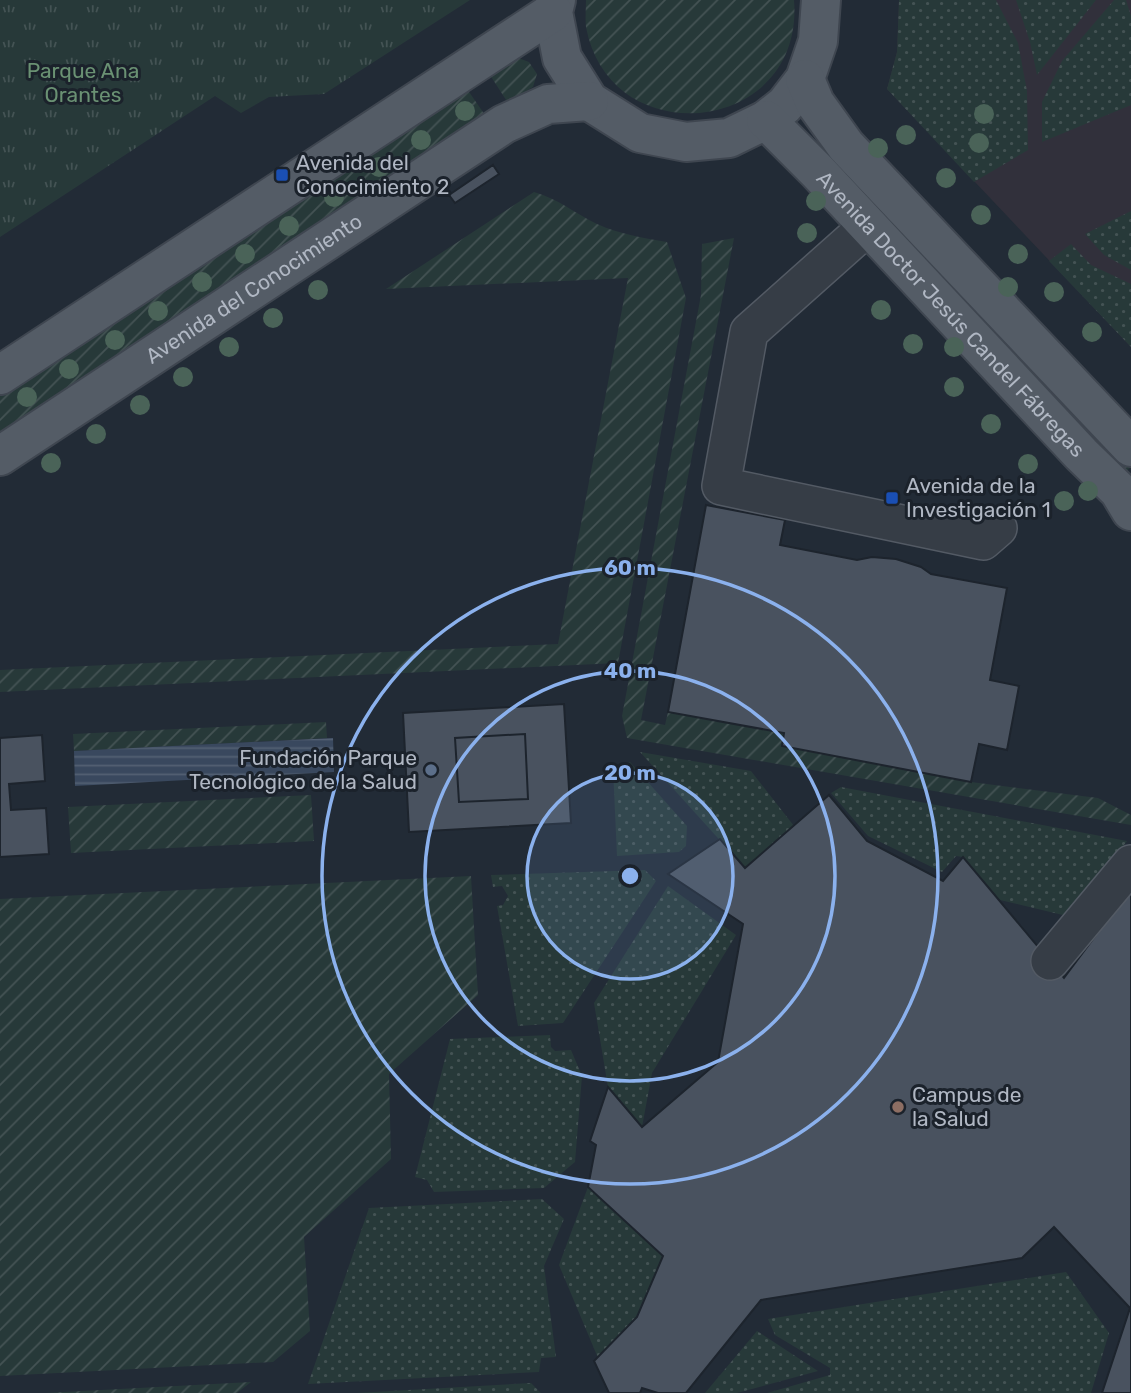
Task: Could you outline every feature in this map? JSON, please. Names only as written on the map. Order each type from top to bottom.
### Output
[{"type":"main road","points":[[0,375],[555,6],[562,58],[589,101],[640,133],[686,142],[729,138],[766,120],[785,105],[805,79],[818,41],[821,0]]},
{"type":"main road","name":"Avenida Doctor Jesús Candel Fábregas","points":[[805,79],[816,103],[846,146],[1131,447]]},
{"type":"main road","name":"Avenida del Conocimiento","points":[[0,456],[504,124],[548,104],[589,101]]},
{"type":"main road","name":"Avenida Doctor Jesús Candel Fábregas","points":[[766,120],[1119,491],[1131,511]]},
{"type":"main road","points":[[867,227],[896,199]]},
{"type":"lane","points":[[867,227],[783,312],[749,332],[722,486],[983,541],[998,528]]},
{"type":"lane","points":[[1050,961],[1131,864]]},
{"type":"shaded area","points":[[899,0],[1131,0],[1131,347],[887,89],[897,52]]},
{"type":"green space","name":"Parque Ana Orantes","points":[[0,0],[470,0],[324,94],[269,97],[241,113],[215,96],[0,237]]},
{"type":"green space","points":[[586,0],[794,0],[789,45],[770,79],[739,102],[703,113],[665,111],[630,96],[602,68],[586,27]]},
{"type":"green space","points":[[899,0],[996,0],[1018,43],[1027,91],[1028,150],[974,182],[887,89],[897,52]]},
{"type":"green space","points":[[1016,0],[1096,0],[1037,75],[1030,42]]},
{"type":"green space","points":[[1114,0],[1126,0],[1131,16],[1131,105],[1042,142],[1042,102],[1062,61]]},
{"type":"green space","points":[[513,56],[529,62],[537,74],[533,87],[508,103],[488,72]]},
{"type":"green space","points":[[465,86],[487,118],[0,438],[0,391]]},
{"type":"green space","points":[[534,192],[551,198],[605,227],[667,242],[686,298],[618,663],[0,692],[0,670],[558,644],[628,278],[386,289]]},
{"type":"green space","points":[[1131,211],[1131,270],[1104,255],[1085,234]]},
{"type":"green space","points":[[899,223],[1131,467],[1123,474],[892,230]]},
{"type":"green space","points":[[734,238],[641,720],[665,725],[668,712],[784,733],[782,746],[971,782],[1098,798],[1131,815],[1131,825],[627,738],[622,716],[701,295],[702,244]]},
{"type":"green space","points":[[1071,244],[1091,265],[1131,284],[1131,347],[1049,261]]},
{"type":"green space","points":[[326,722],[327,738],[74,751],[73,734]]},
{"type":"green space","points":[[640,752],[751,771],[794,826],[745,868]]},
{"type":"green space","points":[[630,762],[687,826],[686,846],[679,852],[617,856],[613,768]]},
{"type":"green space","points":[[841,787],[1127,841],[1071,917],[1000,900],[963,857],[956,856],[942,872],[868,836],[831,793]]},
{"type":"green space","points":[[311,795],[314,841],[71,853],[68,807]]},
{"type":"green space","points":[[645,870],[656,881],[563,1023],[518,1026],[497,906],[503,905],[508,896],[502,886],[493,887],[491,875]]},
{"type":"green space","points":[[471,876],[478,995],[389,1074],[391,1159],[304,1237],[310,1331],[273,1362],[0,1376],[0,899]]},
{"type":"green space","points":[[668,886],[736,935],[652,1073],[642,1127],[608,1087],[594,1003]]},
{"type":"green space","points":[[550,1035],[551,1047],[555,1051],[571,1050],[582,1076],[575,1162],[544,1188],[434,1192],[427,1180],[415,1177],[450,1039]]},
{"type":"green space","points":[[588,1187],[663,1256],[637,1317],[598,1358],[559,1265]]},
{"type":"green space","points":[[542,1199],[564,1219],[544,1266],[556,1357],[541,1358],[539,1372],[308,1384],[369,1208]]},
{"type":"green space","points":[[1066,1272],[1109,1333],[1091,1393],[767,1393],[830,1375],[830,1368],[775,1335],[768,1319]]},
{"type":"green space","points":[[757,1331],[818,1371],[737,1393],[705,1393]]},
{"type":"green space","points":[[251,1382],[237,1393],[45,1393]]},
{"type":"green space","points":[[531,1383],[541,1393],[356,1393]]},
{"type":"water","points":[[333,738],[334,772],[75,786],[74,751]]},
{"type":"building","points":[[493,165],[499,174],[455,203],[449,195]]},
{"type":"building","points":[[706,505],[785,520],[780,545],[857,560],[872,557],[896,559],[921,567],[931,574],[1007,588],[990,680],[1019,686],[1007,750],[979,744],[971,782],[782,746],[784,733],[668,712]]},
{"type":"building","name":"Fundación Parque Tecnológico de la Salud","points":[[564,704],[571,823],[409,832],[403,713]],"holes":[[[525,734],[528,799],[459,802],[455,738]]]},
{"type":"building","points":[[525,734],[528,799],[459,802],[455,738]]},
{"type":"building","points":[[42,735],[45,781],[9,784],[11,810],[46,808],[49,854],[0,857],[0,738]]},
{"type":"building","name":"Campus de la Salud","points":[[829,795],[867,841],[943,881],[963,857],[1064,978],[1131,888],[1131,1393],[1102,1393],[1130,1308],[1054,1227],[1022,1258],[761,1300],[686,1393],[658,1393],[642,1388],[640,1393],[609,1393],[594,1361],[637,1317],[663,1256],[588,1187],[596,1145],[590,1141],[608,1087],[642,1127],[718,1062],[743,924],[668,874],[720,839],[745,868]]},
{"type":"place","name":"Avenida del Conocimiento 2","points":[[282,175]]},
{"type":"place","name":"Avenida de la Investigación 1","points":[[892,498]]},
{"type":"place","name":"Fundación Parque Tecnológico de la Salud","points":[[431,770]]},
{"type":"place","name":"Campus de la Salud","points":[[898,1107]]}]
